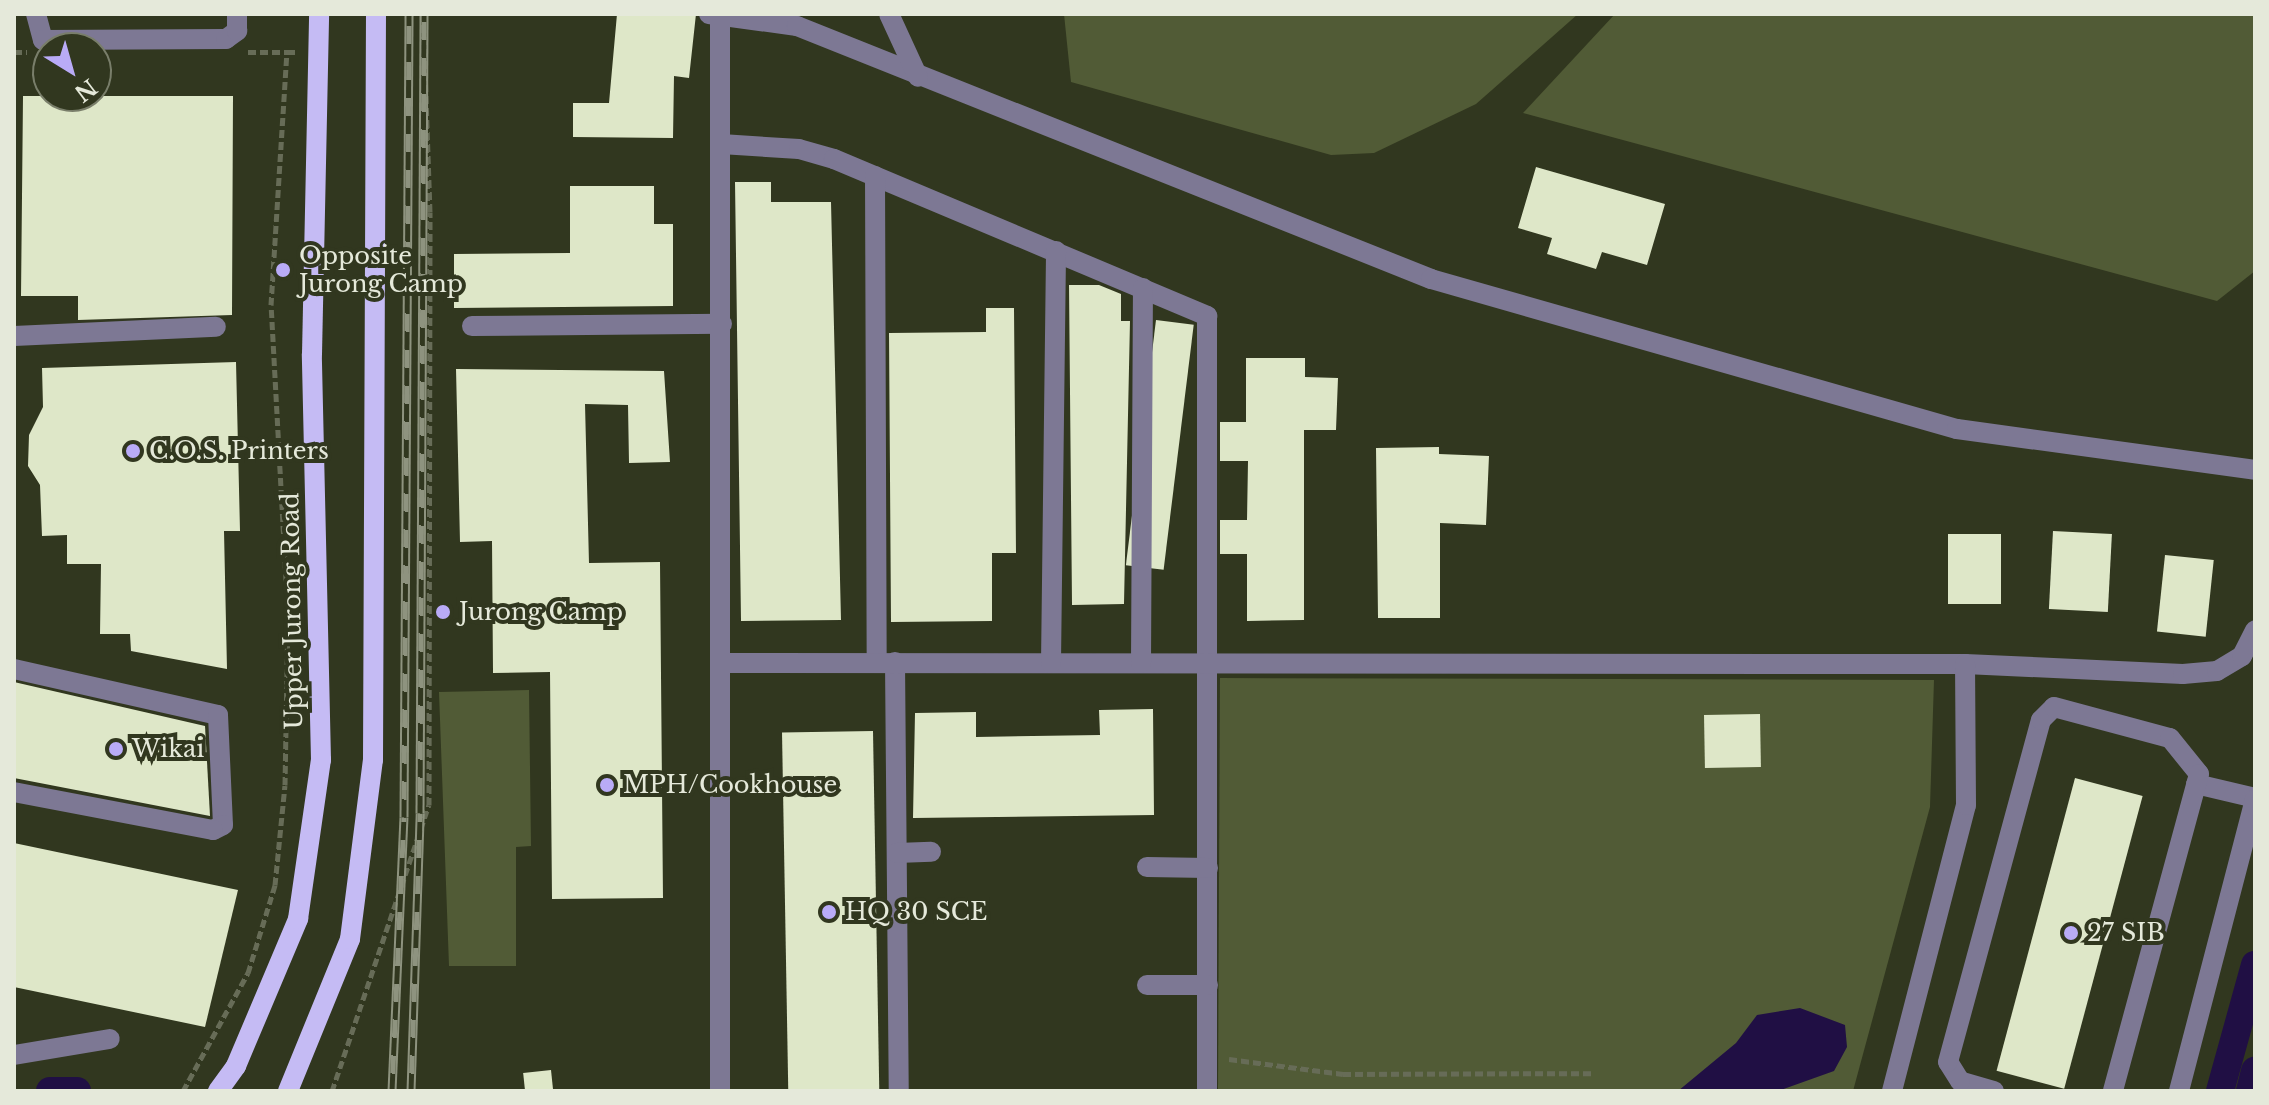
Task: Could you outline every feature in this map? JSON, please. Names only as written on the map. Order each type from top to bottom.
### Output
[{"type":"main road","name":"Upper Jurong Road","points":[[218,1091],[236,1066],[298,919],[321,760],[312,354],[319,14]]},
{"type":"main road","points":[[288,1091],[350,939],[373,760],[376,14]]},
{"type":"lane","points":[[36,14],[40,39],[59,40],[226,39],[237,31],[237,14]]},
{"type":"lane","points":[[709,14],[797,26],[918,77],[1191,179],[1431,279],[1957,429],[2255,470]]},
{"type":"lane","points":[[797,26],[816,14]]},
{"type":"lane","points":[[889,14],[918,77]]},
{"type":"lane","points":[[720,15],[720,1091]]},
{"type":"lane","points":[[721,144],[809,150],[1203,311],[1209,323],[1207,1091]]},
{"type":"lane","points":[[875,176],[886,662],[897,853],[899,1091]]},
{"type":"lane","points":[[1051,663],[1056,251]]},
{"type":"lane","points":[[1141,663],[1143,288]]},
{"type":"lane","points":[[472,326],[722,324]]},
{"type":"lane","points":[[14,336],[216,327]]},
{"type":"lane","points":[[722,663],[1965,664],[2217,671],[2242,656],[2255,630]]},
{"type":"lane","points":[[1892,1091],[1966,805],[1965,664]]},
{"type":"lane","points":[[14,669],[218,715],[223,825],[213,830],[14,792]]},
{"type":"lane","points":[[1994,1091],[1960,1081],[1948,1062],[2041,720],[2049,709],[2170,738],[2197,767],[2196,784],[2113,1091]]},
{"type":"lane","points":[[2179,1091],[2255,799],[2196,784]]},
{"type":"lane","points":[[897,853],[931,852]]},
{"type":"lane","points":[[1147,867],[1208,868]]},
{"type":"lane","points":[[1147,985],[1208,985]]},
{"type":"lane","points":[[14,1055],[110,1039]]},
{"type":"path","points":[[332,1091],[429,805],[430,212],[423,14]]},
{"type":"path","points":[[183,1091],[248,973],[275,885],[285,785],[288,617],[271,305],[287,52],[301,53]]},
{"type":"path","points":[[1208,1056],[1343,1074],[1591,1073]]},
{"type":"green space","points":[[1064,14],[1578,14],[1476,104],[1374,153],[1331,155],[1071,82]]},
{"type":"green space","points":[[1615,14],[2255,14],[2255,271],[2217,301],[1523,113]]},
{"type":"green space","points":[[1220,678],[1934,680],[1930,807],[1853,1091],[1218,1091]]},
{"type":"green space","points":[[529,690],[531,846],[516,847],[516,966],[449,966],[439,692]]},
{"type":"shaded area","points":[[1800,1008],[1845,1025],[1847,1047],[1834,1071],[1778,1091],[1678,1091],[1736,1043],[1757,1015]]},
{"type":"building","points":[[617,14],[696,14],[689,78],[674,76],[673,138],[573,137],[573,103],[609,103]]},
{"type":"building","points":[[23,96],[32,96],[32,112],[112,112],[112,96],[233,96],[232,315],[78,320],[78,296],[21,296]]},
{"type":"building","points":[[1536,167],[1665,204],[1647,265],[1602,252],[1596,269],[1547,254],[1552,238],[1518,228]]},
{"type":"building","points":[[735,182],[771,182],[771,202],[831,202],[841,620],[741,621]]},
{"type":"building","points":[[570,186],[654,186],[654,224],[673,224],[673,306],[454,308],[454,254],[570,253]]},
{"type":"building","points":[[1069,285],[1099,285],[1121,294],[1121,321],[1130,321],[1124,604],[1072,605]]},
{"type":"building","points":[[986,308],[1014,308],[1016,553],[992,553],[992,621],[891,622],[889,333],[986,332]]},
{"type":"building","points":[[1156,320],[1194,325],[1164,570],[1126,565]]},
{"type":"building","points":[[1246,358],[1305,358],[1305,377],[1338,378],[1336,430],[1304,430],[1304,620],[1247,621],[1247,554],[1220,554],[1220,520],[1247,520],[1248,461],[1220,461],[1220,422],[1246,422]]},
{"type":"building","name":"C.O.S. Printers","points":[[236,362],[240,531],[224,531],[227,669],[131,651],[130,634],[100,634],[101,564],[67,564],[67,535],[42,536],[40,485],[28,466],[29,435],[43,407],[42,368]]},
{"type":"building","points":[[456,369],[664,371],[670,462],[629,463],[628,405],[585,404],[589,563],[660,562],[663,898],[552,899],[550,672],[493,673],[492,541],[460,542]]},
{"type":"building","points":[[1439,447],[1439,454],[1489,456],[1486,525],[1440,523],[1440,618],[1378,618],[1376,448]]},
{"type":"building","points":[[2053,531],[2112,534],[2108,612],[2049,609]]},
{"type":"building","points":[[1948,534],[2001,534],[2001,604],[1948,604]]},
{"type":"building","points":[[2165,555],[2214,560],[2206,637],[2157,632]]},
{"type":"building","name":"Wikai","points":[[14,682],[205,726],[210,816],[14,778]]},
{"type":"building","points":[[1153,709],[1154,815],[913,818],[915,713],[976,712],[976,737],[1100,735],[1099,710]]},
{"type":"building","points":[[1760,714],[1761,767],[1705,768],[1704,715]]},
{"type":"building","name":"HQ 30 SCE","points":[[873,731],[879,1091],[788,1091],[782,733]]},
{"type":"building","name":"27 SIB","points":[[2075,778],[2143,796],[2064,1089],[1997,1071]]},
{"type":"building","points":[[14,843],[238,890],[205,1027],[14,987]]},
{"type":"building","points":[[551,1070],[553,1089],[525,1091],[523,1073]]},
{"type":"waterway","points":[[2220,1091],[2255,965]]},
{"type":"waterway","points":[[2250,1091],[2255,1071]]},
{"type":"waterway","points":[[50,1091],[77,1091]]},
{"type":"railway","points":[[392,1091],[404,817],[409,14]]},
{"type":"railway","points":[[411,1091],[420,813],[424,14]]},
{"type":"place","name":"Opposite Jurong Camp","points":[[283,270]]},
{"type":"place","name":"C.O.S. Printers","points":[[133,451]]},
{"type":"place","name":"Jurong Camp","points":[[443,612]]},
{"type":"place","name":"Wikai","points":[[116,749]]},
{"type":"place","name":"MPH/Cookhouse","points":[[607,785]]},
{"type":"place","name":"HQ 30 SCE","points":[[829,912]]},
{"type":"place","name":"27 SIB","points":[[2071,933]]}]
